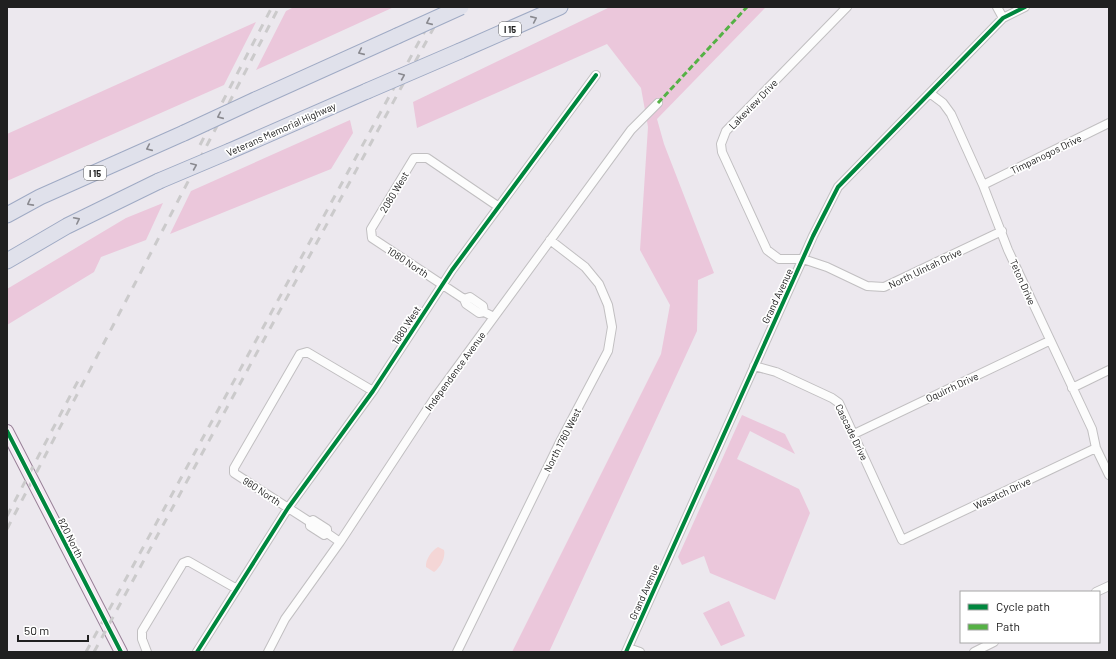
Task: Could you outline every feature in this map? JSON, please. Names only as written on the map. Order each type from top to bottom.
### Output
[{"type":"highway","name":"I 15","points":[[7,215],[47,194],[461,7]]},
{"type":"highway","name":"Veterans Memorial Highway","points":[[7,260],[67,226],[159,182],[560,7]]},
{"type":"main road","name":"820 North","points":[[7,431],[121,652]]},
{"type":"main road","name":"820 North","points":[[7,443],[113,652]]},
{"type":"street","name":"Lakeview Drive","points":[[803,259],[778,259],[767,250],[722,152],[721,144],[726,131],[847,7]]},
{"type":"street","points":[[997,7],[1003,18]]},
{"type":"street","name":"Grand Avenue","points":[[627,650],[754,366],[827,206],[838,187],[931,94],[1003,18],[1026,7]]},
{"type":"street","name":"1880 West","points":[[197,652],[288,508],[373,391],[442,284],[596,75]]},
{"type":"street","name":"Teton Drive","points":[[931,94],[943,103],[951,114],[983,185],[1002,231],[1008,250],[1049,341],[1092,429],[1096,448],[1109,475]]},
{"type":"street","name":"Independence Avenue","points":[[268,652],[285,619],[340,542],[434,399],[631,130],[658,103]]},
{"type":"street","name":"Timpanogos Drive","points":[[983,185],[1109,123]]},
{"type":"street","name":"2080 West","points":[[372,238],[371,229],[414,158],[427,158],[499,207]]},
{"type":"street","name":"North Uintah Drive","points":[[803,259],[827,267],[867,286],[884,288],[1002,231]]},
{"type":"street","name":"1080 North","points":[[372,238],[464,299],[466,304],[479,313],[484,312],[494,317]]},
{"type":"street","name":"North 1760 West","points":[[457,652],[564,434],[608,351],[612,327],[608,305],[599,284],[586,267],[550,240]]},
{"type":"street","name":"Oquirrh Drive","points":[[854,434],[1049,341]]},
{"type":"street","name":"960 North","points":[[340,542],[327,533],[324,535],[310,526],[310,522],[234,473],[234,468],[300,354],[307,352],[373,391]]},
{"type":"street","name":"Cascade Drive","points":[[754,366],[776,372],[836,400],[854,434],[902,540],[908,537]]},
{"type":"street","points":[[1072,388],[1109,370]]},
{"type":"street","name":"Wasatch Drive","points":[[908,537],[1096,448]]},
{"type":"street","points":[[147,652],[142,639],[142,631],[183,563],[188,561],[237,589]]},
{"type":"street","points":[[1098,591],[1109,586]]},
{"type":"street","points":[[974,652],[992,643]]},
{"type":"street","points":[[627,650],[640,652]]},
{"type":"shaded area","points":[[294,7],[394,7],[256,70],[286,11]]},
{"type":"shaded area","points":[[610,7],[766,7],[657,119],[664,144],[714,273],[698,280],[697,331],[549,652],[512,652],[661,354],[670,305],[640,250],[648,127],[641,88],[607,44],[417,128],[413,102]]},
{"type":"shaded area","points":[[256,22],[224,85],[7,181],[7,134]]},
{"type":"shaded area","points":[[350,120],[353,133],[331,169],[170,234],[191,191]]},
{"type":"shaded area","points":[[163,203],[146,240],[101,257],[94,272],[7,325],[7,289],[126,218]]},
{"type":"shaded area","points":[[742,415],[785,434],[795,454],[750,431],[737,459],[799,489],[810,513],[775,600],[710,573],[704,556],[682,565],[678,557]]},
{"type":"shaded area","points":[[438,547],[444,550],[444,556],[440,565],[434,572],[426,567],[426,564],[433,550]]},
{"type":"shaded area","points":[[729,601],[745,636],[721,646],[703,613]]},
{"type":"railway","points":[[200,145],[272,7]]},
{"type":"railway","points":[[7,529],[279,7]]},
{"type":"railway","points":[[86,652],[438,7]]},
{"type":"railway","points":[[94,652],[445,7]]},
{"type":"railway","points":[[7,516],[79,379]]},
{"type":"marked path","points":[[658,103],[747,7]]},
{"type":"cycle path","points":[[626,652],[813,236],[838,187],[1003,18],[1025,7]]},
{"type":"cycle path","points":[[197,652],[288,508],[373,391],[452,270],[596,75]]},
{"type":"cycle path","points":[[7,431],[121,652]]}]
